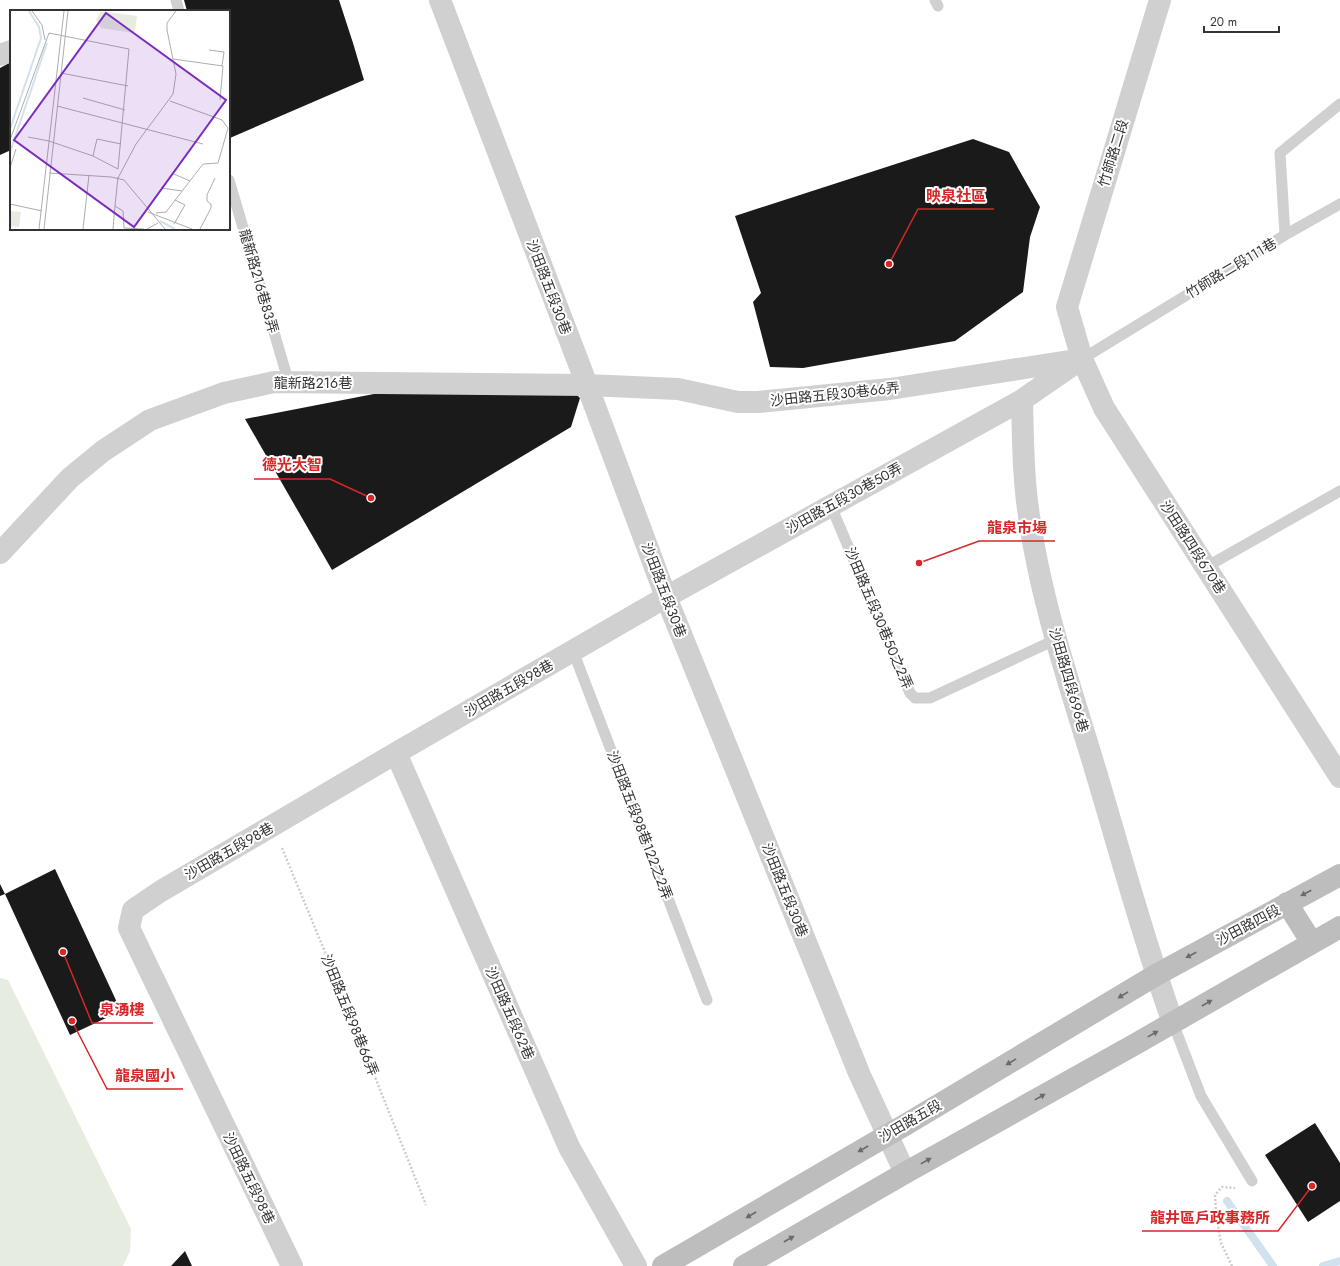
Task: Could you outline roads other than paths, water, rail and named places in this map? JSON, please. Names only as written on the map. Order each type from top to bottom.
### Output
[{"type":"street","name":"沙田路五段30巷","points":[[440,0],[666,597],[859,1073],[905,1173]]},
{"type":"street","name":"竹師路二段","points":[[1067,307],[1160,0]]},
{"type":"street","points":[[0,55],[10,50]]},
{"type":"street","name":"沙田路四段670巷","points":[[1067,307],[1082,359],[1104,408],[1340,777]]},
{"type":"street","name":"沙田路五段30巷66弄","points":[[587,385],[678,389],[738,402],[758,402],[890,389],[1082,359]]},
{"type":"street","points":[[1022,400],[1082,359]]},
{"type":"street","name":"龍新路216巷","points":[[0,553],[70,478],[103,451],[150,420],[224,393],[274,382],[587,385]]},
{"type":"street","name":"沙田路五段30巷50弄","points":[[666,597],[1022,400]]},
{"type":"street","name":"沙田路四段696巷","points":[[1022,400],[1023,470],[1039,573],[1057,639],[1156,974],[1173,1023]]},
{"type":"street","name":"沙田路五段98巷","points":[[292,1266],[129,928],[133,910],[161,891],[273,825],[666,597]]},
{"type":"street","name":"沙田路五段62巷","points":[[396,753],[569,1147],[636,1266]]},
{"type":"street","name":"沙田路四段","points":[[1156,974],[1340,875]]},
{"type":"street","points":[[1287,903],[1312,943]]},
{"type":"street","points":[[744,1266],[905,1173],[1173,1023],[1340,927]]},
{"type":"street","name":"沙田路五段","points":[[663,1266],[1110,1003],[1156,974]]},
{"type":"lane","points":[[176,0],[179,10]]},
{"type":"lane","name":"竹師路二段111巷","points":[[1082,359],[1285,235],[1280,153],[1340,104]]},
{"type":"lane","name":"龍新路216巷83弄","points":[[230,183],[289,382]]},
{"type":"lane","points":[[1285,235],[1340,204]]},
{"type":"lane","points":[[1206,567],[1340,491]]},
{"type":"lane","name":"沙田路五段30巷50之2弄","points":[[831,506],[910,693],[915,698],[930,698],[1057,639]]},
{"type":"lane","name":"沙田路五段98巷122之2弄","points":[[573,651],[707,1000]]},
{"type":"lane","points":[[1173,1023],[1200,1096],[1252,1181]]},
{"type":"waterway","points":[[1227,1201],[1273,1266]]},
{"type":"waterway","points":[[1323,1266],[1340,1261]]},
{"type":"place","name":"映泉社區","points":[[889,264]]},
{"type":"place","name":"德光大智","points":[[371,498]]},
{"type":"place","name":"龍泉市場","points":[[919,563]]},
{"type":"place","name":"泉湧樓","points":[[63,952]]},
{"type":"place","name":"龍泉國小","points":[[72,1021]]},
{"type":"place","name":"龍井區戶政事務所","points":[[1312,1186]]}]
